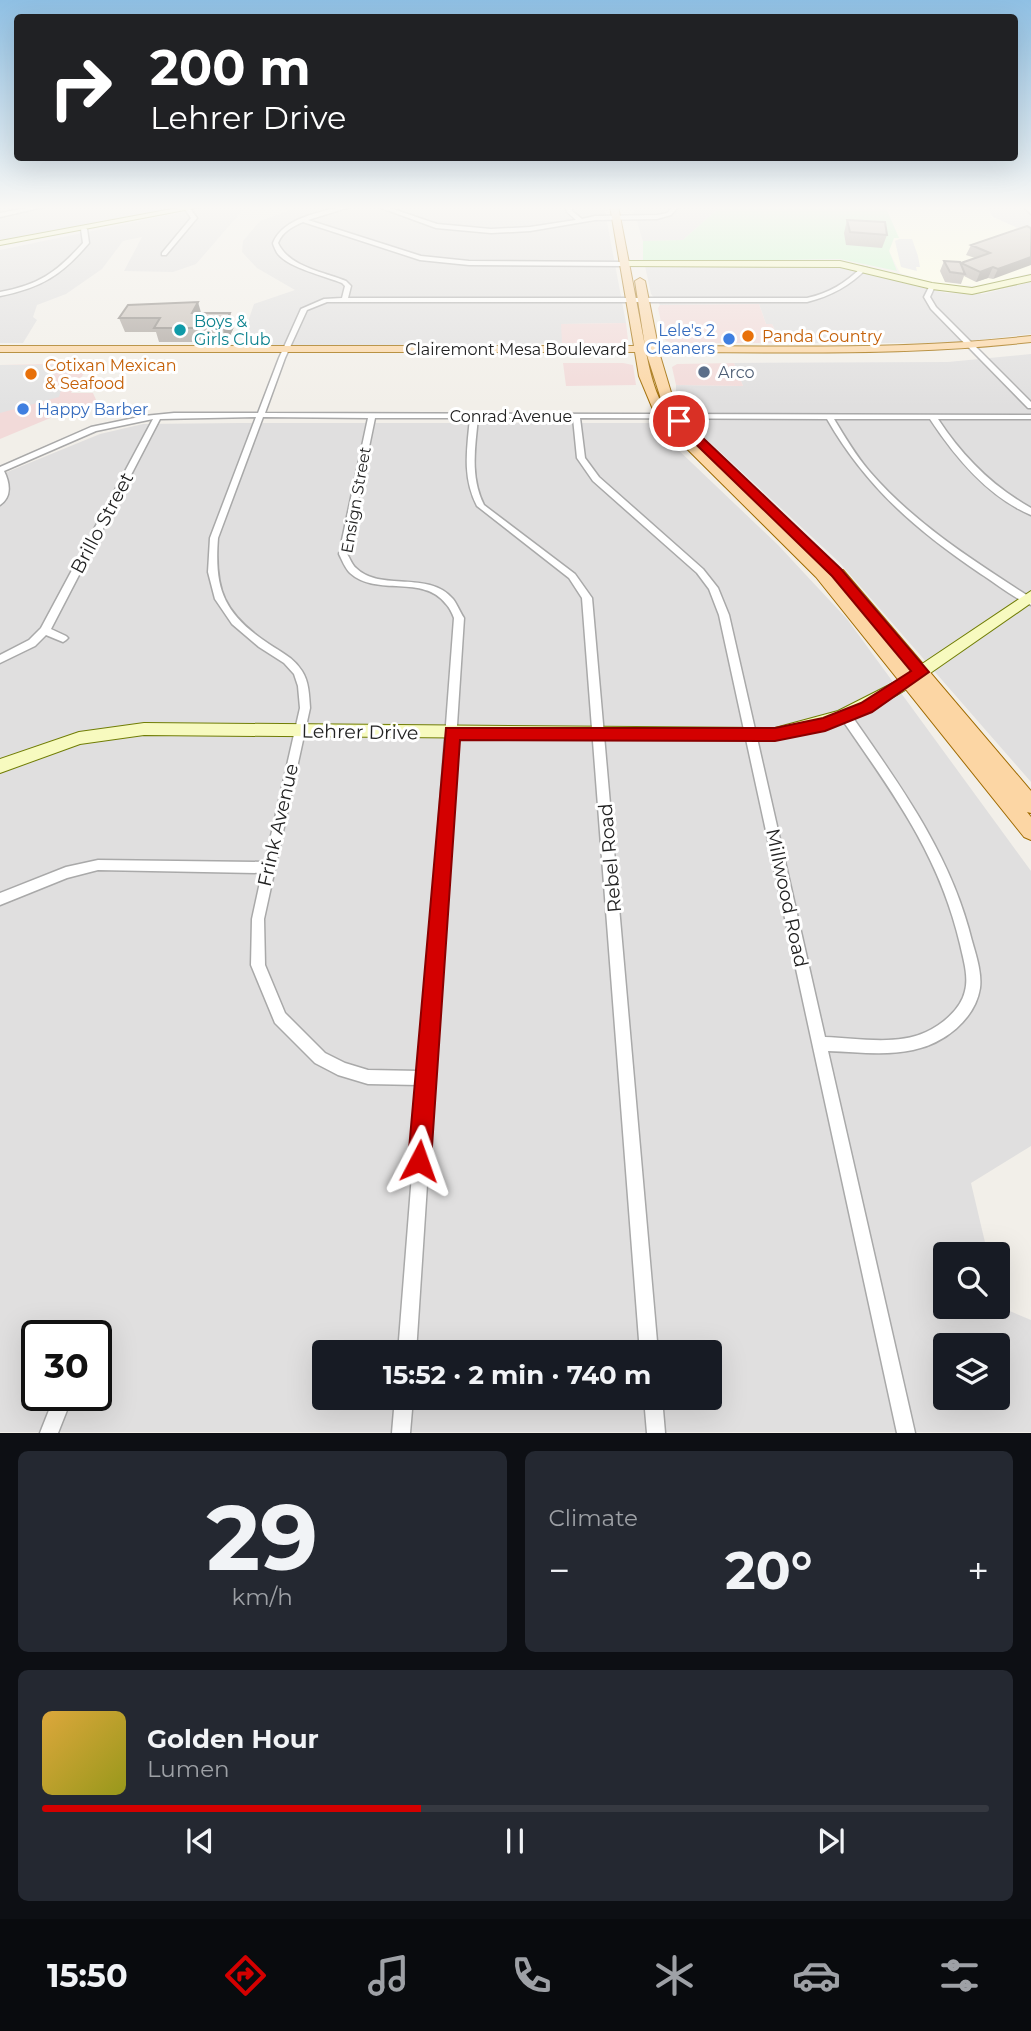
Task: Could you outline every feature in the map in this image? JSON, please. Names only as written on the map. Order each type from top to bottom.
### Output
[{"type":"main road","points":[[632,273],[648,354],[648,387],[668,416],[821,573],[1031,805]]},
{"type":"main road","name":"Clairemont Mesa Boulevard","points":[[974,350],[1031,338]]},
{"type":"main road","name":"Clairemont Mesa Boulevard","points":[[0,349],[284,354]]},
{"type":"main road","name":"Clairemont Mesa Boulevard","points":[[0,357],[648,354],[901,358],[974,350],[1031,349]]},
{"type":"main road","points":[[914,677],[1031,831]]},
{"type":"street","points":[[0,294],[41,283],[58,273]]},
{"type":"street","points":[[324,273],[348,286],[345,300],[807,300],[829,296],[843,289],[859,273]]},
{"type":"street","points":[[882,273],[932,286],[987,290],[1031,278]]},
{"type":"street","points":[[932,286],[927,298],[933,308],[1031,405]]},
{"type":"street","name":"Frink Avenue","points":[[345,300],[326,300],[304,309],[260,415],[214,538],[211,566],[222,605],[246,633],[294,667],[304,687],[304,708],[258,919],[258,965],[280,1018],[320,1058],[343,1070],[368,1077],[425,1078]]},
{"type":"street","name":"Conrad Avenue","points":[[0,470],[94,429],[158,416],[1031,417]]},
{"type":"street","name":"Brillo Street","points":[[0,659],[32,643],[46,629],[158,416]]},
{"type":"street","name":"Ensign Street","points":[[372,416],[343,554],[347,568],[359,577],[374,582],[423,585],[445,594],[455,606],[459,618],[408,1340]]},
{"type":"street","name":"Rebel Road","points":[[474,416],[470,478],[472,492],[481,506],[572,576],[587,598],[648,1340]]},
{"type":"street","name":"Millwood Road","points":[[576,416],[581,458],[596,478],[700,571],[713,588],[724,615],[906,1433]]},
{"type":"street","points":[[829,416],[840,439],[889,498],[940,541],[1030,599]]},
{"type":"street","points":[[932,416],[963,461],[982,479],[1031,512]]},
{"type":"street","points":[[0,470],[6,484],[5,494],[0,502]]},
{"type":"street","name":"Lehrer Drive","points":[[0,766],[79,738],[104,732],[144,729],[752,736],[825,724],[867,708],[1030,599]]},
{"type":"street","points":[[46,629],[63,639]]},
{"type":"street","points":[[819,1044],[904,1044],[923,1041],[950,1027],[972,993],[973,979],[962,915],[936,853],[923,827],[845,715]]},
{"type":"street","points":[[0,899],[66,873],[98,865],[268,868]]},
{"type":"street","points":[[401,1433],[403,1410]]},
{"type":"street","points":[[654,1410],[656,1433]]},
{"type":"street","points":[[49,1433],[58,1411]]},
{"type":"shaded area","points":[[0,273],[96,273],[66,294],[37,305],[33,317],[37,320],[23,343],[0,343]]},
{"type":"shaded area","points":[[265,273],[617,273],[626,323],[562,324],[562,343],[294,349],[299,345],[240,345],[254,304],[295,290]]},
{"type":"shaded area","points":[[646,273],[868,273],[946,293],[983,294],[1031,282],[1031,334],[952,343],[781,343],[772,324],[766,324],[759,304],[660,305],[651,294]]},
{"type":"shaded area","points":[[900,273],[1031,273],[981,286],[936,284]]},
{"type":"shaded area","points":[[759,304],[766,324],[772,324],[781,343],[672,343],[665,340],[658,308],[660,305]]},
{"type":"shaded area","points":[[626,323],[628,340],[622,343],[562,343],[561,324]]},
{"type":"shaded area","points":[[1031,354],[1031,782],[839,562],[690,424],[676,385],[743,386],[734,363],[948,362]]},
{"type":"shaded area","points":[[91,363],[71,393],[93,393],[97,402],[67,411],[0,439],[0,365]]},
{"type":"shaded area","points":[[563,363],[633,365],[636,385],[566,386]]},
{"type":"shaded area","points":[[734,363],[743,386],[676,385],[672,367],[677,364]]},
{"type":"shaded area","points":[[0,365],[60,365],[44,390],[61,390],[59,397],[0,413]]},
{"type":"shaded area","points":[[650,423],[778,545],[847,619],[1031,871],[1031,1146],[971,1183],[985,1242],[933,1242],[933,1319],[1010,1319],[1010,1311],[1031,1320],[1031,1432],[0,1432],[0,475],[100,434],[143,424]]},
{"type":"building","points":[[198,302],[192,313],[230,313],[223,328],[154,328],[160,318],[119,318],[128,305]]},
{"type":"place","name":"Boys & Girls Club","points":[[180,330]]},
{"type":"place","name":"Panda Country","points":[[748,336]]},
{"type":"place","name":"Lele's 2 Cleaners","points":[[729,339]]},
{"type":"place","name":"Arco","points":[[704,372]]},
{"type":"place","name":"Cotixan Mexican & Seafood","points":[[31,374]]},
{"type":"place","name":"Happy Barber","points":[[23,409]]},
{"type":"route","points":[[419,1161],[452,733],[775,734],[825,724],[867,708],[921,672],[836,573],[679,421]]}]
